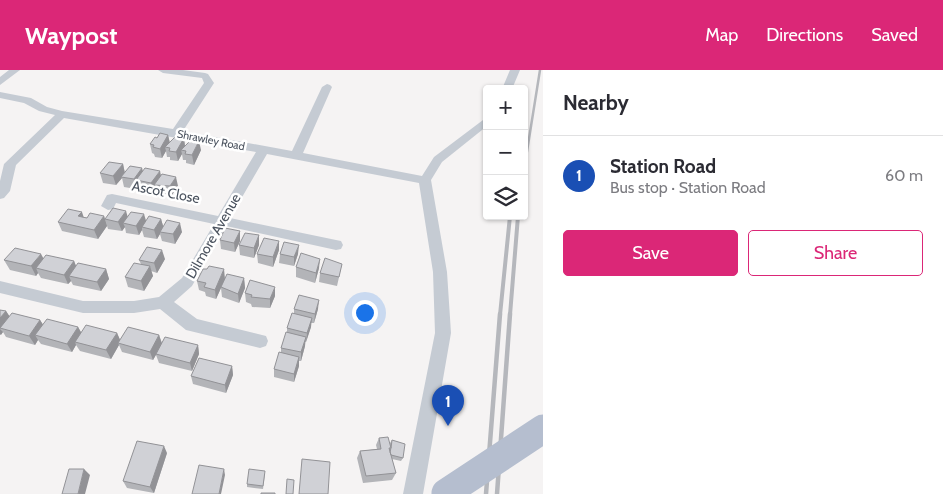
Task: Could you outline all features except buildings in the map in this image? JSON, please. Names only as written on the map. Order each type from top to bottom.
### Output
[{"type":"main road","points":[[446,493],[543,429]]},
{"type":"street","points":[[0,82],[15,70]]},
{"type":"street","points":[[163,70],[204,76],[209,83],[176,133]]},
{"type":"street","points":[[509,85],[515,70]]},
{"type":"street","points":[[296,156],[327,87]]},
{"type":"street","name":"Shrawley Road","points":[[0,95],[27,100],[43,109],[62,114],[176,133],[425,180]]},
{"type":"street","points":[[0,195],[4,190],[10,164],[62,114]]},
{"type":"street","points":[[413,494],[443,333],[440,272],[425,180],[438,160],[483,123]]},
{"type":"street","name":"Dilmore Avenue","points":[[163,302],[187,282],[263,150]]},
{"type":"street","name":"Ascot Close","points":[[108,206],[112,198],[222,220]]},
{"type":"street","points":[[222,220],[336,245]]},
{"type":"street","points":[[0,286],[83,307],[134,307],[163,302],[192,325],[260,340]]},
{"type":"railway","points":[[528,145],[540,70]]},
{"type":"railway","points":[[500,315],[510,220]]},
{"type":"railway","points":[[510,315],[518,220]]},
{"type":"railway","points":[[486,494],[500,314]]},
{"type":"railway","points":[[497,494],[510,314]]},
{"type":"place","name":"Station Road","points":[[448,426]]}]
